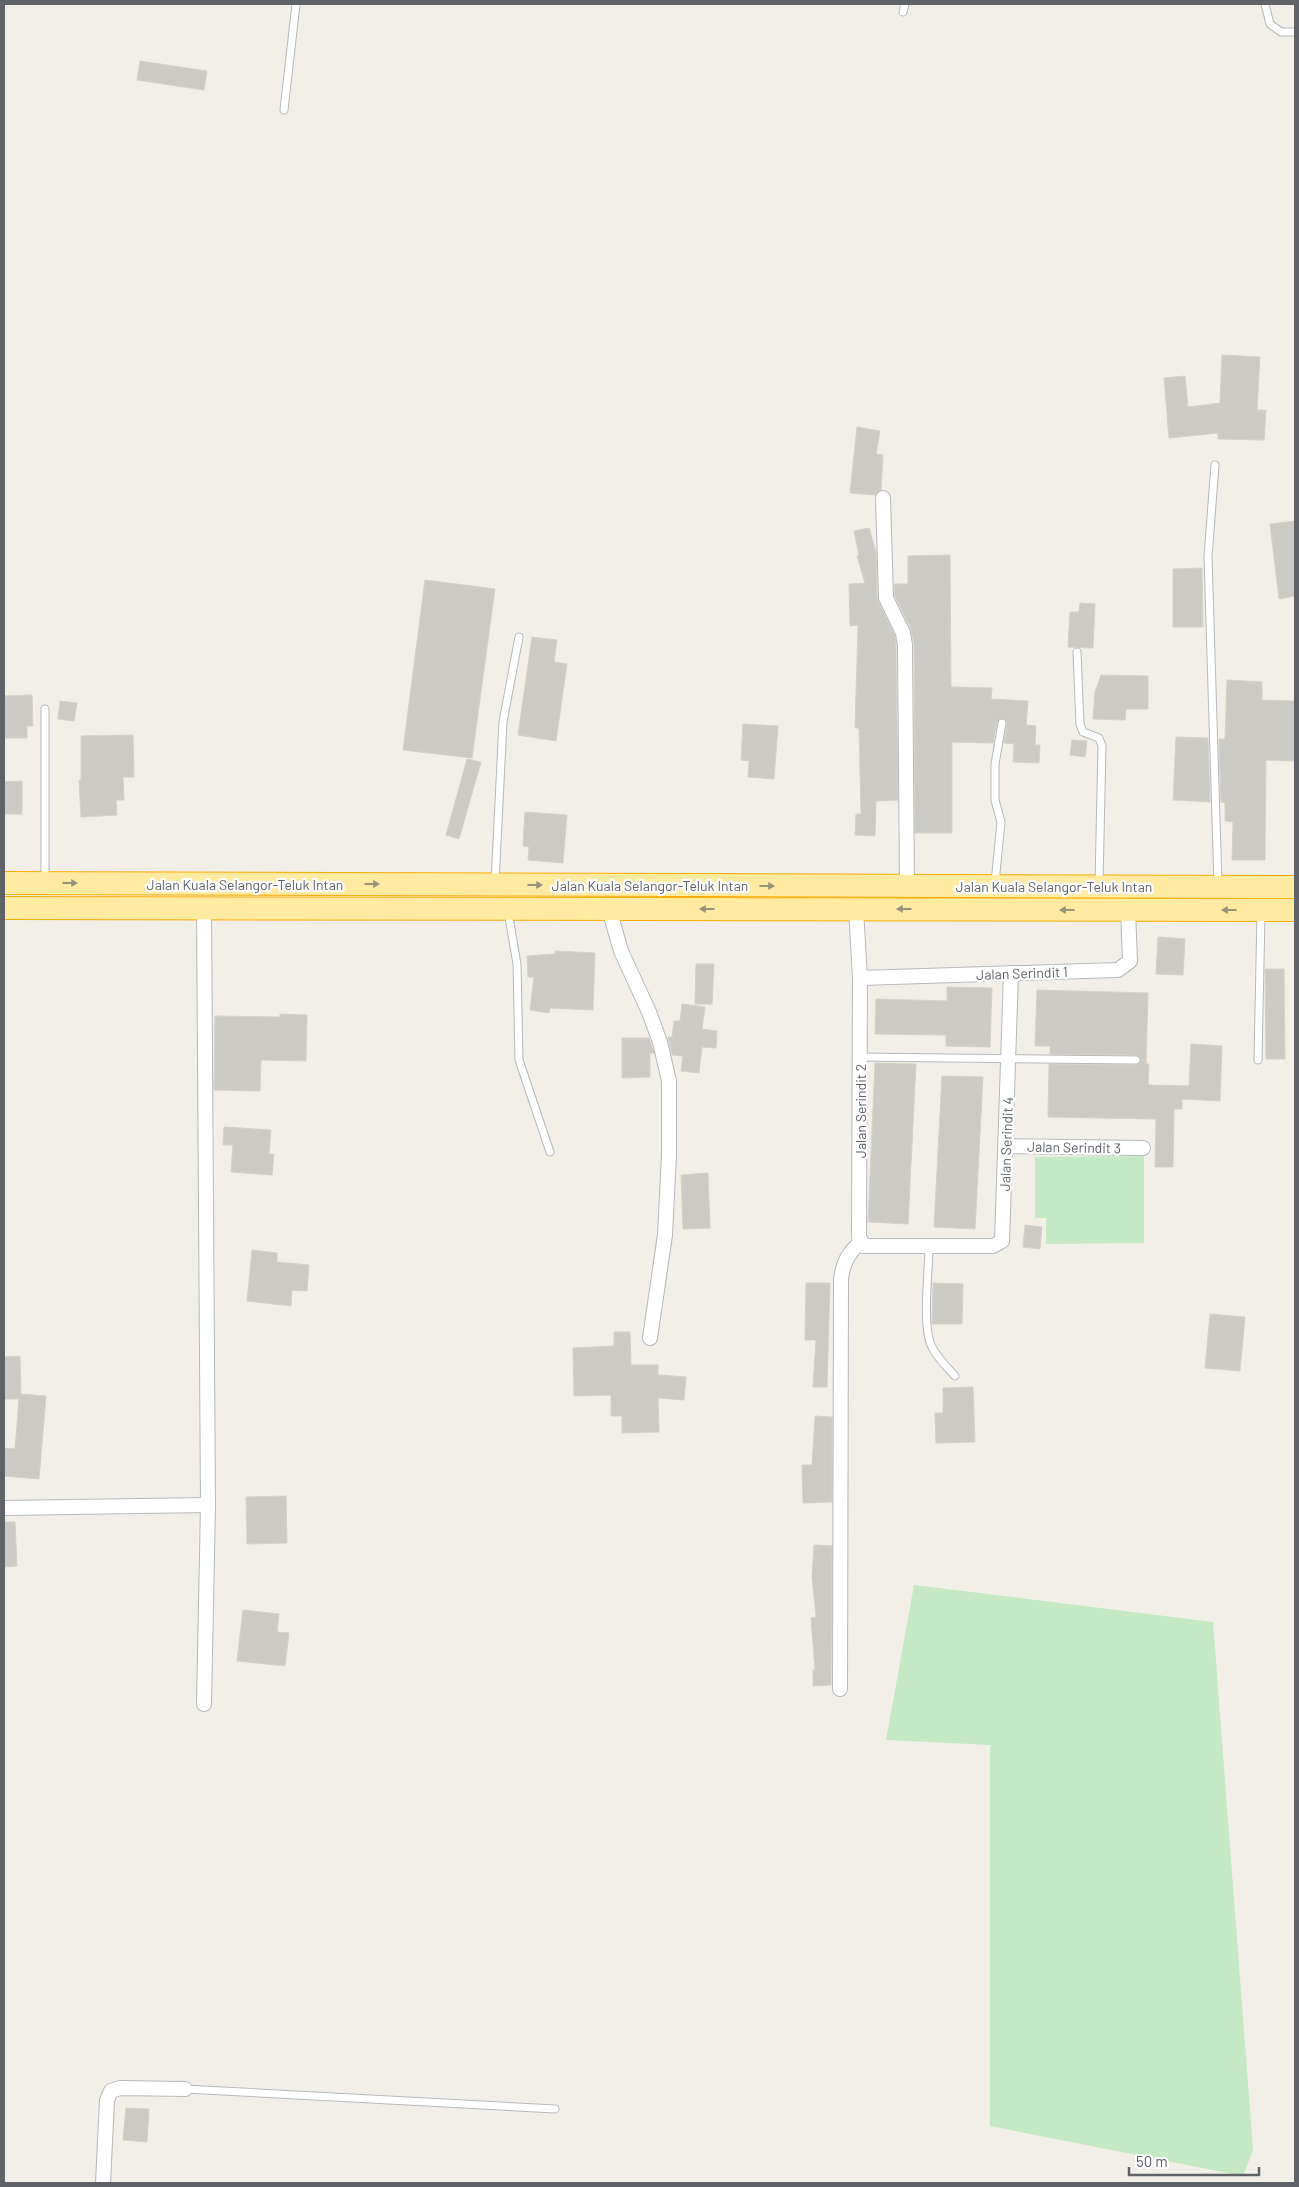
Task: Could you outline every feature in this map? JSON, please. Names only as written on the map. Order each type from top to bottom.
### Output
[{"type":"highway","name":"Jalan Kuala Selangor-Teluk Intan","points":[[4,883],[1295,887]]},
{"type":"highway","name":"Jalan Kuala Selangor-Teluk Intan","points":[[4,908],[1295,910]]},
{"type":"street","points":[[883,498],[886,598],[904,633],[905,644],[907,886]]},
{"type":"street","points":[[204,908],[208,1505],[204,1704]]},
{"type":"street","points":[[609,909],[621,951],[649,1012],[660,1042],[669,1081],[669,1155],[665,1235],[650,1338]]},
{"type":"street","name":"Jalan Serindit 2","points":[[856,909],[860,978],[861,1242]]},
{"type":"street","name":"Jalan Serindit 1","points":[[860,978],[1123,968],[1130,961],[1128,910]]},
{"type":"street","name":"Jalan Serindit 4","points":[[929,1246],[993,1246],[1002,1241],[1011,973]]},
{"type":"street","name":"Jalan Serindit 3","points":[[1006,1146],[1143,1148]]},
{"type":"street","points":[[840,1689],[841,1279],[843,1264],[849,1253],[861,1242],[870,1247],[929,1246]]},
{"type":"street","points":[[4,1508],[208,1505]]},
{"type":"street","points":[[103,2183],[107,2100],[111,2091],[120,2088],[185,2089]]},
{"type":"lane","points":[[284,110],[296,4]]},
{"type":"lane","points":[[903,12],[905,4]]},
{"type":"lane","points":[[1265,4],[1270,24],[1281,32],[1295,32]]},
{"type":"lane","points":[[1215,465],[1208,557],[1218,887]]},
{"type":"lane","points":[[495,885],[504,722],[519,637]]},
{"type":"lane","points":[[1077,652],[1080,724],[1083,732],[1099,738],[1102,746],[1099,886]]},
{"type":"lane","points":[[45,883],[46,709]]},
{"type":"lane","points":[[995,886],[1001,822],[995,800],[995,764],[1002,723]]},
{"type":"lane","points":[[508,909],[517,964],[519,1060],[550,1152]]},
{"type":"lane","points":[[1258,1060],[1261,910]]},
{"type":"lane","points":[[860,1057],[1136,1060]]},
{"type":"lane","points":[[929,1246],[928,1330],[930,1344],[938,1357],[955,1376]]},
{"type":"lane","points":[[185,2089],[555,2109]]},
{"type":"green space","points":[[1144,1156],[1144,1243],[1046,1244],[1046,1218],[1035,1218],[1035,1157]]},
{"type":"green space","points":[[914,1585],[1213,1622],[1253,2150],[1243,2176],[990,2126],[990,1745],[886,1740]]},
{"type":"building","points":[[140,61],[207,71],[204,90],[137,80]]},
{"type":"building","points":[[1222,355],[1260,357],[1257,410],[1266,410],[1264,440],[1218,439],[1218,433],[1169,438],[1164,378],[1185,376],[1188,407],[1220,403]]},
{"type":"building","points":[[857,427],[880,431],[876,454],[883,455],[881,490],[875,495],[850,493]]},
{"type":"building","points":[[1295,521],[1295,596],[1279,599],[1270,524]]},
{"type":"building","points":[[869,528],[876,552],[877,599],[895,636],[896,646],[898,800],[876,801],[875,836],[855,835],[856,814],[861,814],[859,728],[855,728],[858,625],[850,626],[849,584],[865,583],[857,556],[859,555],[854,531]]},
{"type":"building","points":[[950,555],[951,687],[992,688],[991,699],[1028,701],[1026,725],[1036,726],[1035,745],[1040,745],[1039,763],[1013,762],[1014,744],[1004,743],[1007,723],[1003,718],[997,722],[993,743],[952,742],[952,833],[915,833],[914,644],[911,629],[895,596],[894,584],[908,584],[908,556]]},
{"type":"building","points":[[1202,568],[1203,627],[1173,627],[1173,569]]},
{"type":"building","points":[[425,580],[495,589],[472,758],[403,750]]},
{"type":"building","points":[[1080,603],[1095,604],[1093,648],[1068,647],[1070,612],[1079,612]]},
{"type":"building","points":[[532,637],[557,640],[554,662],[567,664],[556,741],[518,735]]},
{"type":"building","points":[[1101,675],[1148,676],[1148,709],[1126,709],[1125,720],[1093,719],[1095,692]]},
{"type":"building","points":[[1227,680],[1262,682],[1262,700],[1295,701],[1295,761],[1266,760],[1265,860],[1232,860],[1233,822],[1225,821],[1225,803],[1221,802],[1219,739],[1225,739]]},
{"type":"building","points":[[32,695],[33,726],[27,726],[27,738],[4,738],[4,696]]},
{"type":"building","points":[[60,701],[77,703],[74,721],[58,719]]},
{"type":"building","points":[[743,724],[778,726],[774,779],[748,777],[749,761],[741,760]]},
{"type":"building","points":[[133,735],[134,777],[123,777],[124,800],[116,800],[117,815],[81,817],[79,780],[81,780],[81,736]]},
{"type":"building","points":[[1176,737],[1208,738],[1210,802],[1173,800]]},
{"type":"building","points":[[1072,740],[1087,741],[1085,757],[1070,755]]},
{"type":"building","points":[[467,759],[481,762],[459,839],[446,835]]},
{"type":"building","points":[[22,781],[22,814],[4,814],[4,782]]},
{"type":"building","points":[[525,812],[567,815],[563,863],[528,860],[529,847],[523,846]]},
{"type":"building","points":[[1158,937],[1185,939],[1183,975],[1156,974]]},
{"type":"building","points":[[555,951],[595,953],[593,1010],[550,1008],[549,1013],[530,1010],[534,977],[528,977],[527,956],[555,954]]},
{"type":"building","points":[[696,964],[714,964],[712,1004],[695,1004]]},
{"type":"building","points":[[1265,969],[1284,969],[1285,1059],[1266,1059]]},
{"type":"building","points":[[947,987],[992,988],[990,1047],[946,1046],[946,1035],[875,1034],[876,999],[947,1001]]},
{"type":"building","points":[[1037,990],[1148,993],[1146,1064],[1149,1064],[1148,1085],[1189,1086],[1191,1044],[1222,1046],[1220,1101],[1182,1099],[1182,1109],[1174,1109],[1173,1167],[1155,1167],[1156,1119],[1048,1117],[1049,1064],[1136,1065],[1141,1060],[1136,1055],[1050,1054],[1050,1046],[1035,1046]]},
{"type":"building","points":[[682,1004],[705,1007],[702,1029],[717,1031],[716,1048],[702,1047],[699,1073],[681,1071],[683,1056],[672,1055],[668,1037],[672,1037],[674,1021],[680,1021]]},
{"type":"building","points":[[280,1014],[307,1015],[306,1061],[261,1060],[260,1091],[214,1090],[215,1016],[280,1017]]},
{"type":"building","points":[[622,1038],[649,1038],[654,1053],[650,1053],[650,1077],[622,1078]]},
{"type":"building","points":[[875,1063],[916,1064],[908,1224],[868,1222]]},
{"type":"building","points":[[942,1076],[983,1077],[975,1229],[934,1227]]},
{"type":"building","points":[[224,1127],[271,1130],[269,1154],[274,1154],[272,1175],[231,1172],[233,1145],[223,1145]]},
{"type":"building","points":[[708,1173],[710,1228],[683,1229],[681,1175]]},
{"type":"building","points":[[1025,1225],[1042,1227],[1040,1249],[1023,1247]]},
{"type":"building","points":[[252,1250],[277,1253],[277,1262],[309,1265],[307,1291],[292,1290],[291,1306],[247,1301]]},
{"type":"building","points":[[806,1283],[830,1283],[827,1387],[813,1387],[816,1340],[805,1340]]},
{"type":"building","points":[[933,1283],[963,1284],[962,1324],[932,1324]]},
{"type":"building","points":[[1210,1314],[1245,1317],[1240,1371],[1205,1368]]},
{"type":"building","points":[[614,1332],[630,1332],[631,1365],[658,1365],[658,1375],[686,1377],[684,1400],[658,1398],[659,1432],[622,1433],[622,1416],[611,1416],[611,1395],[574,1396],[573,1348],[614,1346]]},
{"type":"building","points":[[20,1356],[21,1394],[46,1396],[39,1479],[4,1476],[4,1448],[15,1449],[19,1399],[4,1399],[4,1357]]},
{"type":"building","points":[[973,1387],[975,1442],[936,1443],[935,1413],[943,1413],[943,1388]]},
{"type":"building","points":[[815,1416],[832,1417],[832,1502],[803,1503],[802,1465],[812,1465]]},
{"type":"building","points":[[286,1496],[287,1543],[247,1544],[246,1497]]},
{"type":"building","points":[[4,1522],[15,1522],[17,1566],[4,1567]]},
{"type":"building","points":[[814,1545],[832,1546],[831,1685],[813,1686],[813,1670],[815,1670],[811,1618],[816,1617],[812,1577]]},
{"type":"building","points":[[243,1610],[279,1614],[277,1632],[289,1633],[285,1666],[237,1661]]},
{"type":"building","points":[[126,2108],[149,2109],[147,2142],[123,2140]]}]
